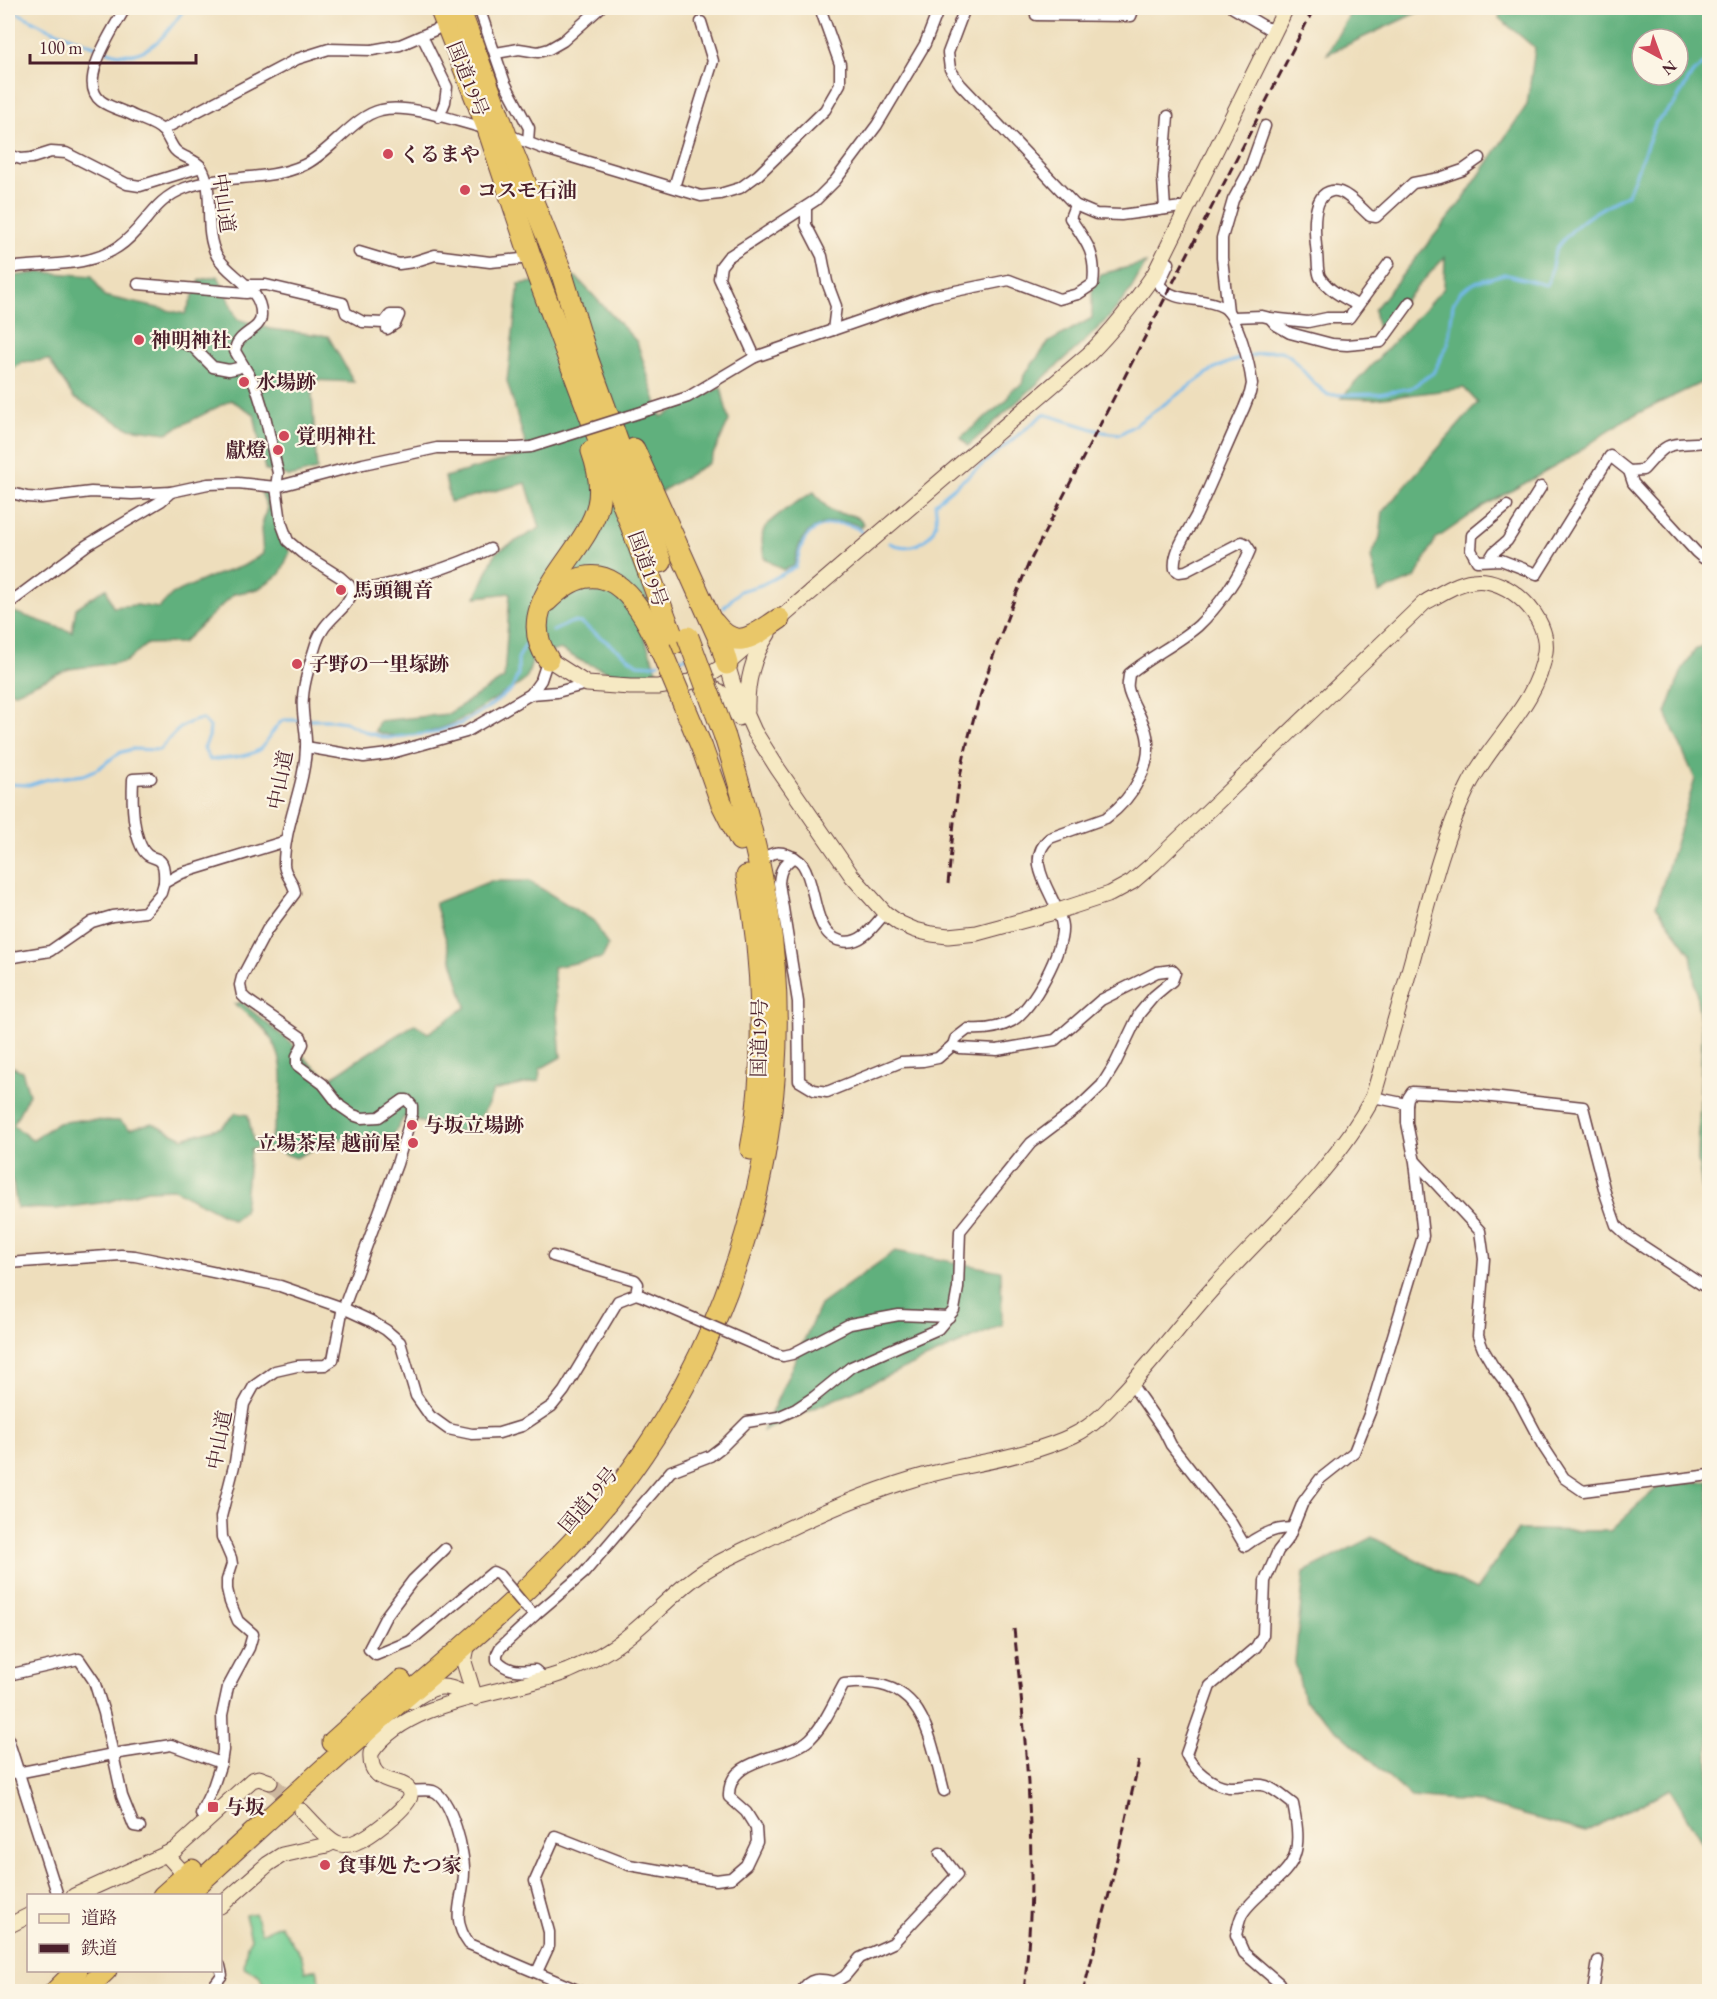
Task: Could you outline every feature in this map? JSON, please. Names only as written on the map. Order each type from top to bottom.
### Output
[{"type":"highway","name":"国道19号","points":[[440,8],[561,271],[674,643]]},
{"type":"highway","name":"国道19号","points":[[185,1886],[370,1708],[515,1579],[563,1531],[592,1497],[640,1433],[680,1363],[713,1290],[739,1204],[752,1143],[761,1014],[755,931],[740,840],[712,743],[531,258],[497,132],[473,12]]},
{"type":"highway","points":[[561,271],[594,349],[617,412],[721,643],[727,664]]},
{"type":"highway","points":[[548,660],[539,643],[536,625],[542,606],[558,573],[594,518],[600,488],[598,467],[562,371],[550,307]]},
{"type":"highway","points":[[542,606],[557,591],[577,578],[610,580],[623,589],[638,605],[649,623],[674,643],[712,743]]},
{"type":"highway","points":[[710,618],[724,634],[735,640],[750,637],[779,620]]},
{"type":"highway","name":"国道19号","points":[[168,1894],[185,1886],[468,1642],[570,1544],[594,1519],[636,1464],[682,1389],[708,1338],[742,1248],[758,1187],[770,1119],[775,1062],[773,959],[760,865],[747,810],[712,743]]},
{"type":"highway","points":[[55,1992],[76,1972]]},
{"type":"highway","points":[[83,1992],[105,1972]]},
{"type":"street","name":"中山道","points":[[125,8],[99,58],[91,84],[102,102],[162,130],[175,150],[201,167],[206,182],[212,246],[224,266],[250,288]]},
{"type":"street","points":[[496,53],[519,49],[538,52],[549,49],[579,29],[600,8]]},
{"type":"street","points":[[8,268],[89,260],[106,254],[130,237],[162,200],[173,193],[206,182],[282,174],[306,164],[328,150],[363,119],[381,110],[402,108],[497,132],[701,196],[720,194],[740,188],[758,175],[825,110],[840,84],[840,64],[820,8]]},
{"type":"street","points":[[755,357],[719,278],[721,266],[728,257],[816,200],[834,181],[877,125],[925,44],[939,8]]},
{"type":"street","points":[[965,8],[948,53],[950,69],[960,84],[1075,205],[1096,214],[1121,215],[1189,206]]},
{"type":"street","points":[[1036,15],[1131,16],[1134,8]]},
{"type":"street","points":[[1233,8],[1274,32]]},
{"type":"street","points":[[531,694],[557,692],[587,684],[651,687],[690,682],[727,664],[1089,354],[1132,307],[1155,273],[1286,8]]},
{"type":"street","points":[[473,12],[496,53],[505,83],[529,128],[528,142]]},
{"type":"street","points":[[674,187],[713,61],[701,22]]},
{"type":"street","points":[[162,130],[297,59],[329,49],[372,50],[400,45],[435,30]]},
{"type":"street","points":[[422,36],[447,87],[445,102],[439,117]]},
{"type":"street","points":[[1165,209],[1163,178],[1167,116]]},
{"type":"street","points":[[794,857],[785,864],[780,872],[779,884],[798,1002],[799,1081],[814,1090],[827,1092],[901,1062],[938,1058],[953,1045],[955,1039],[968,1029],[984,1030],[1000,1026],[1012,1021],[1023,1012],[1053,963],[1061,942],[1062,926],[1058,911],[1044,885],[1039,867],[1039,853],[1043,844],[1050,838],[1106,818],[1129,795],[1148,760],[1149,744],[1146,729],[1128,687],[1129,674],[1199,625],[1235,578],[1250,550],[1242,542],[1186,571],[1179,572],[1174,569],[1180,546],[1196,516],[1250,393],[1251,375],[1231,314],[1222,258],[1222,238],[1233,200],[1249,171],[1265,126]]},
{"type":"street","points":[[8,155],[21,159],[51,152],[66,153],[127,184],[140,186],[201,167]]},
{"type":"street","points":[[1357,305],[1333,291],[1319,276],[1313,223],[1318,205],[1325,195],[1333,191],[1344,194],[1370,216],[1376,216],[1413,183],[1440,178],[1463,170],[1480,158]]},
{"type":"street","points":[[8,492],[41,498],[91,492],[132,494],[171,492],[208,483],[276,487],[363,464],[437,448],[531,447],[688,398],[755,357],[932,297],[1009,280],[1059,299],[1078,294],[1092,284],[1095,268],[1089,246],[1070,218],[1075,205]]},
{"type":"street","points":[[806,207],[806,225],[822,256],[826,282],[836,306],[833,330]]},
{"type":"street","points":[[359,252],[399,264],[435,255],[490,262],[531,258]]},
{"type":"street","points":[[1162,259],[1169,263],[1159,284],[1166,294],[1221,306],[1231,314],[1308,322],[1327,318],[1349,318],[1389,263]]},
{"type":"street","points":[[138,284],[246,293],[250,288],[266,285],[343,303],[346,313],[363,322],[384,323],[390,315],[399,315],[395,324],[387,329]]},
{"type":"street","points":[[250,288],[258,302],[262,317],[259,323],[236,345],[237,356],[256,387],[265,416],[278,473],[276,487],[281,522],[288,541],[293,547],[340,577],[349,585],[352,592],[423,575],[475,557],[490,549]]},
{"type":"street","points":[[1270,318],[1276,325],[1290,333],[1332,344],[1381,342],[1410,302]]},
{"type":"street","points":[[180,342],[193,347],[213,367],[229,370],[243,364]]},
{"type":"street","points":[[1629,471],[1643,470],[1664,448],[1672,445],[1699,444],[1710,441]]},
{"type":"street","points":[[1507,506],[1472,535],[1471,550],[1483,561],[1501,560],[1537,574],[1610,456],[1629,471],[1633,483],[1703,558]]},
{"type":"street","points":[[1473,581],[1483,561],[1507,541],[1540,487]]},
{"type":"street","points":[[8,604],[87,545],[161,501],[171,492]]},
{"type":"street","points":[[582,1992],[469,1944],[461,1933],[458,1909],[464,1874],[463,1851],[442,1798],[432,1791],[409,1791],[399,1783],[374,1772],[371,1759],[374,1748],[396,1728],[441,1706],[574,1668],[614,1647],[702,1573],[767,1539],[861,1496],[913,1479],[1053,1444],[1078,1433],[1097,1420],[1132,1385],[1213,1288],[1323,1169],[1349,1136],[1373,1097],[1448,836],[1473,779],[1488,752],[1522,708],[1538,678],[1545,650],[1543,636],[1532,611],[1512,591],[1492,581],[1473,581],[1453,587],[1424,603],[1132,882],[1110,894],[1058,911],[977,933],[948,936],[915,930],[899,923],[885,913],[852,876],[754,731],[733,684],[727,664]]},
{"type":"street","name":"中山道","points":[[206,1822],[201,1814],[213,1787],[223,1750],[224,1701],[233,1675],[249,1648],[252,1634],[238,1621],[230,1602],[227,1580],[232,1564],[222,1537],[221,1517],[235,1462],[244,1404],[254,1386],[275,1371],[330,1363],[334,1354],[343,1308],[397,1164],[412,1114],[410,1102],[403,1100],[380,1117],[362,1118],[346,1111],[323,1084],[297,1065],[297,1056],[303,1044],[301,1038],[251,1003],[242,995],[240,985],[267,930],[295,893],[284,869],[286,841],[306,747],[303,696],[321,630],[346,604],[352,592]]},
{"type":"street","points":[[747,717],[752,668],[764,640],[779,620]]},
{"type":"street","points":[[306,747],[364,757],[388,754],[466,732],[531,694],[541,680],[548,660],[587,684]]},
{"type":"street","points":[[651,687],[669,692],[713,688],[728,700],[744,726],[754,731]]},
{"type":"street","points":[[8,958],[50,951],[92,922],[112,916],[137,915],[145,912],[161,893],[165,867],[160,860],[150,857],[141,848],[131,807],[133,779],[151,778]]},
{"type":"street","points":[[164,883],[182,873],[286,841]]},
{"type":"street","points":[[760,865],[768,855],[784,853],[794,857],[804,866],[822,926],[833,939],[844,942],[856,940],[868,933],[885,913]]},
{"type":"street","points":[[544,1678],[535,1670],[514,1671],[507,1668],[497,1660],[500,1648],[584,1573],[671,1471],[710,1456],[747,1422],[778,1417],[796,1409],[851,1366],[938,1329],[949,1317],[954,1310],[958,1288],[960,1232],[1031,1143],[1080,1106],[1102,1084],[1115,1065],[1139,1014],[1154,996],[1172,981],[1175,973],[1170,970],[1156,972],[1101,1000],[1055,1040],[998,1050],[960,1048],[953,1045]]},
{"type":"street","points":[[1284,1992],[1279,1983],[1244,1953],[1236,1935],[1241,1914],[1289,1866],[1296,1854],[1297,1821],[1293,1804],[1268,1786],[1254,1784],[1230,1787],[1211,1781],[1190,1763],[1186,1754],[1210,1686],[1256,1647],[1263,1635],[1265,1581],[1278,1551],[1289,1537],[1303,1502],[1320,1479],[1354,1452],[1370,1412],[1423,1236],[1415,1162],[1407,1123],[1408,1098],[1412,1092],[1467,1095],[1583,1107],[1606,1196],[1616,1225],[1629,1237],[1710,1290]]},
{"type":"street","points":[[1373,1097],[1407,1104]]},
{"type":"street","points":[[1415,1162],[1480,1232],[1484,1258],[1478,1336],[1493,1366],[1518,1399],[1543,1446],[1564,1478],[1583,1491],[1710,1475]]},
{"type":"street","points":[[8,1263],[135,1256],[280,1286],[343,1308],[371,1321],[400,1342],[416,1396],[430,1416],[448,1429],[472,1434],[499,1433],[522,1426],[552,1406],[564,1391],[613,1308],[625,1297],[639,1295],[783,1356],[792,1354],[850,1324],[899,1315],[949,1317]]},
{"type":"street","points":[[553,1256],[635,1280],[638,1284],[639,1295]]},
{"type":"street","points":[[1132,1385],[1171,1445],[1228,1519],[1245,1546],[1271,1531],[1292,1528]]},
{"type":"street","points":[[445,1549],[413,1580],[386,1616],[369,1649],[376,1655],[410,1641],[493,1572],[499,1575],[535,1616]]},
{"type":"street","points":[[468,1642],[464,1662],[475,1698]]},
{"type":"street","points":[[8,1675],[79,1659],[94,1681],[104,1713],[122,1796],[134,1826],[140,1827]]},
{"type":"street","points":[[537,1972],[549,1946],[549,1932],[535,1881],[555,1836],[629,1865],[717,1880],[731,1878],[746,1865],[757,1842],[756,1828],[746,1812],[729,1797],[729,1788],[736,1774],[755,1762],[790,1752],[809,1740],[821,1726],[844,1684],[863,1682],[881,1684],[898,1691],[912,1701],[923,1717],[944,1791]]},
{"type":"street","points":[[394,1706],[406,1706],[423,1693],[436,1687],[444,1687],[475,1698]]},
{"type":"street","points":[[8,1739],[18,1768],[12,1773]]},
{"type":"street","points":[[12,1773],[113,1754],[171,1746],[221,1763]]},
{"type":"street","points":[[12,1773],[57,1894]]},
{"type":"street","points":[[78,1894],[175,1850],[252,1780],[259,1778],[270,1782]]},
{"type":"street","points":[[302,1811],[333,1842],[343,1845],[352,1844],[369,1835],[407,1802],[409,1791]]},
{"type":"street","points":[[222,1904],[268,1864],[282,1856],[333,1842]]},
{"type":"street","points":[[801,1992],[806,1983],[815,1978],[835,1982],[844,1976],[860,1958],[893,1943],[957,1875],[940,1853]]},
{"type":"street","points":[[166,1854],[185,1886]]},
{"type":"street","points":[[8,1926],[27,1916]]},
{"type":"street","points":[[1593,1992],[1598,1961]]},
{"type":"street","points":[[209,1992],[222,1975],[221,1972]]},
{"type":"green space","points":[[1353,8],[1427,8],[1327,54]]},
{"type":"green space","points":[[1501,8],[1709,8],[1709,379],[1624,420],[1565,461],[1484,506],[1436,539],[1415,578],[1379,593],[1371,557],[1380,537],[1383,511],[1478,403],[1464,388],[1375,399],[1341,398],[1444,288],[1445,257],[1378,329],[1374,310],[1459,205],[1527,105],[1535,48],[1499,18]]},
{"type":"green space","points":[[1146,263],[1130,291],[1111,315],[968,446],[961,437],[1007,400],[1011,390],[1022,385],[1024,375],[1049,342],[1092,318],[1092,291],[1101,274]]},
{"type":"green space","points":[[42,272],[92,276],[104,296],[185,314],[200,280],[218,276],[237,319],[270,329],[328,336],[354,382],[311,380],[317,470],[289,477],[265,470],[254,414],[231,400],[167,433],[128,428],[74,398],[49,360],[22,362],[8,373],[8,277]]},
{"type":"green space","points":[[576,277],[637,342],[661,417],[721,387],[729,421],[709,463],[618,517],[650,604],[635,613],[659,676],[620,676],[581,661],[560,649],[533,658],[528,675],[523,682],[457,721],[424,734],[408,736],[391,736],[375,731],[379,721],[448,714],[504,678],[510,593],[476,597],[496,552],[540,528],[526,483],[450,502],[445,477],[528,453],[507,381],[519,284]]},
{"type":"green space","points":[[269,491],[281,537],[290,552],[280,574],[258,589],[234,594],[182,643],[147,644],[125,662],[69,669],[14,693],[8,689],[8,613],[11,611],[72,632],[76,608],[106,588],[113,607],[136,605],[159,608],[172,594],[210,577],[243,566],[263,554],[261,529],[267,507],[261,492]]},
{"type":"green space","points":[[814,492],[832,511],[852,515],[864,524],[861,528],[847,522],[830,522],[815,528],[808,532],[801,541],[794,566],[783,570],[764,558],[762,540],[764,529],[780,514]]},
{"type":"green space","points":[[1709,642],[1709,1236],[1698,1161],[1702,1035],[1691,954],[1656,906],[1695,779],[1666,713],[1682,670],[1695,650]]},
{"type":"green space","points":[[491,881],[529,881],[594,921],[608,946],[602,958],[553,967],[561,1057],[540,1069],[539,1081],[493,1091],[480,1116],[458,1133],[404,1117],[387,1147],[336,1138],[296,1158],[263,1146],[250,1150],[244,1211],[233,1220],[174,1189],[147,1190],[107,1202],[56,1209],[17,1208],[13,1183],[8,1175],[8,1078],[11,1066],[22,1071],[29,1094],[13,1125],[32,1140],[58,1123],[79,1120],[120,1121],[130,1129],[152,1123],[183,1138],[222,1127],[236,1113],[248,1115],[253,1141],[270,1140],[279,1110],[281,1065],[277,1051],[260,1025],[234,1004],[241,1002],[291,1043],[329,1079],[415,1024],[428,1033],[466,1007],[435,903]]},
{"type":"green space","points":[[895,1251],[1001,1271],[1002,1325],[763,1431],[820,1305]]},
{"type":"green space","points":[[1709,1481],[1709,1854],[1670,1789],[1585,1832],[1481,1803],[1411,1797],[1304,1700],[1295,1662],[1304,1572],[1372,1537],[1476,1590],[1518,1530],[1610,1531],[1659,1486]]},
{"type":"green space","points":[[255,1913],[261,1933],[280,1925],[302,1957],[305,1972],[317,1969],[322,1991],[266,1991],[259,1975],[244,1967],[247,1945],[251,1938],[245,1915]]},
{"type":"waterway","points":[[8,8],[45,27],[99,48]]},
{"type":"waterway","points":[[105,50],[119,54],[143,51],[152,46],[170,29],[185,8]]},
{"type":"waterway","points":[[890,543],[904,547],[924,541],[936,523],[935,503],[1044,414],[1103,432],[1120,434],[1215,368],[1238,359],[1270,351],[1281,351],[1290,356],[1328,395],[1379,394],[1411,388],[1433,373],[1448,344],[1453,304],[1461,291],[1476,282],[1504,274],[1546,285],[1556,250],[1562,241],[1588,217],[1628,194],[1656,122],[1673,106],[1692,74],[1710,58]]},
{"type":"waterway","points":[[724,607],[740,591],[761,585],[796,567],[803,542],[817,528],[824,525],[841,524],[862,532]]},
{"type":"waterway","points":[[553,631],[572,622],[581,623],[637,664],[659,663]]},
{"type":"waterway","points":[[308,720],[345,722],[368,733],[387,738],[433,733],[462,723],[489,707],[512,689],[518,674],[518,659],[525,645]]},
{"type":"waterway","points":[[674,660],[688,657]]},
{"type":"waterway","points":[[8,784],[29,785],[48,779],[84,775],[99,768],[119,753],[132,749],[159,750],[183,726],[202,719],[210,727],[204,748],[210,760],[245,755],[258,751],[283,720],[301,720]]},
{"type":"tunnel","points":[[270,1782],[297,1806]]},
{"type":"railway","points":[[948,884],[958,791],[969,736],[991,661],[1028,565],[1314,8]]},
{"type":"railway","points":[[1014,1629],[1026,1753],[1031,1846],[1030,1920],[1024,1992]]},
{"type":"railway","points":[[1083,1992],[1109,1894],[1139,1761]]},
{"type":"place","name":"くるまや","points":[[388,154]]},
{"type":"place","name":"コスモ石油","points":[[465,190]]},
{"type":"place","name":"神明神社","points":[[139,340]]},
{"type":"place","name":"水場跡","points":[[244,382]]},
{"type":"place","name":"覚明神社","points":[[284,436]]},
{"type":"place","name":"獻燈","points":[[278,450]]},
{"type":"place","name":"馬頭観音","points":[[341,590]]},
{"type":"place","name":"子野の一里塚跡","points":[[297,664]]},
{"type":"place","name":"与坂立場跡","points":[[412,1125]]},
{"type":"place","name":"立場茶屋 越前屋","points":[[413,1143]]},
{"type":"place","name":"与坂","points":[[213,1807]]},
{"type":"place","name":"食事処 たつ家","points":[[325,1865]]}]
